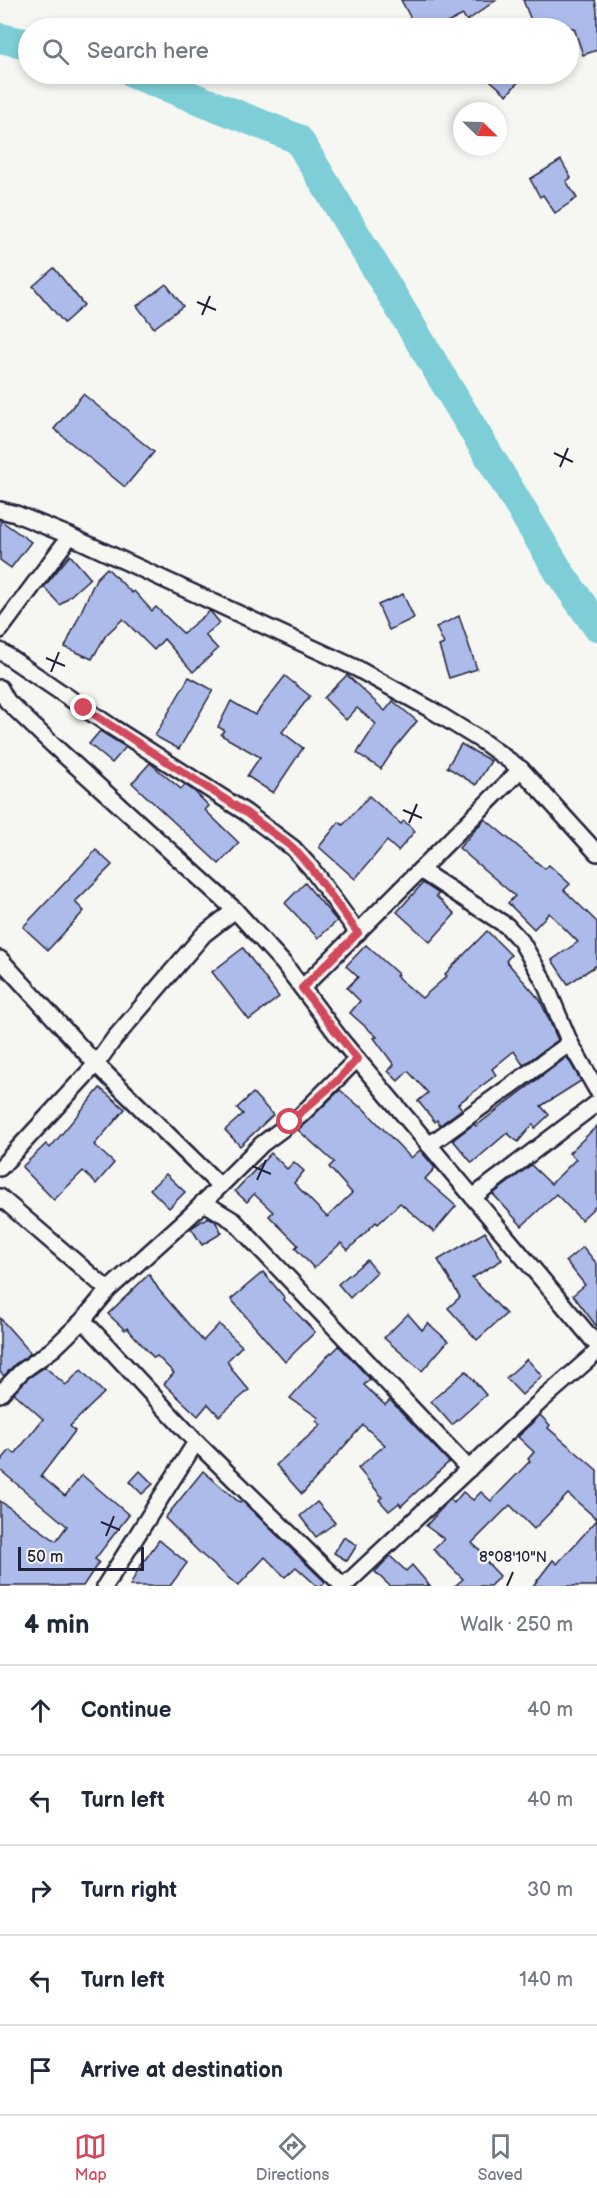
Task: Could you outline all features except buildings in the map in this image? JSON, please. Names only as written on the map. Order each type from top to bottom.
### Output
[{"type":"street","points":[[0,510],[70,536],[356,668],[448,719],[521,769],[597,853]]},
{"type":"street","points":[[0,630],[70,536]]},
{"type":"street","points":[[0,651],[112,727],[245,812],[293,848],[311,868],[358,933]]},
{"type":"street","points":[[0,688],[7,701],[45,738],[235,910],[284,964],[357,1059],[597,1344]]},
{"type":"street","points":[[302,988],[521,769]]},
{"type":"street","points":[[420,870],[507,926],[521,941],[544,981],[570,1042],[597,1090]]},
{"type":"street","points":[[0,1168],[96,1064],[114,1039],[204,934],[235,910]]},
{"type":"street","points":[[0,959],[96,1064],[219,1185]]},
{"type":"street","points":[[429,1145],[570,1042]]},
{"type":"street","points":[[0,1394],[21,1372],[53,1349],[83,1320],[108,1290],[262,1144],[301,1114],[337,1081],[357,1059]]},
{"type":"street","points":[[473,1197],[597,1103]]},
{"type":"street","points":[[0,1197],[108,1290]]},
{"type":"street","points":[[203,1202],[234,1221],[469,1469]]},
{"type":"street","points":[[83,1320],[196,1442],[343,1586],[597,1352]]},
{"type":"street","points":[[105,1586],[196,1442]]},
{"type":"waterway","points":[[0,38],[18,42]]},
{"type":"waterway","points":[[160,84],[298,139],[561,575],[597,626]]},
{"type":"route","points":[[84,708],[245,812],[293,848],[311,868],[358,933],[302,988],[357,1059],[337,1081],[290,1122]]}]
